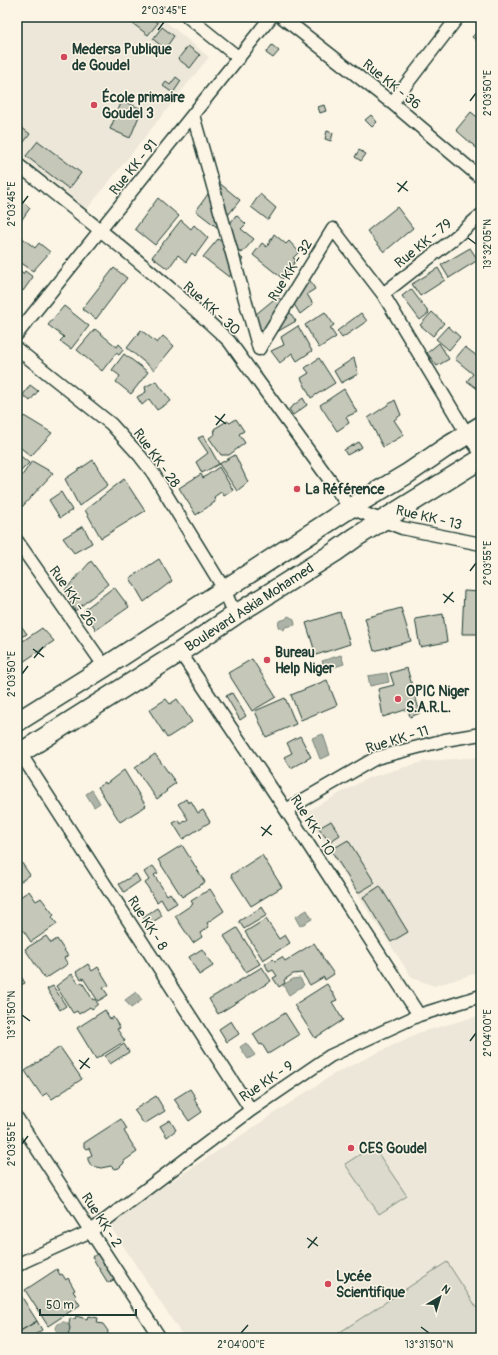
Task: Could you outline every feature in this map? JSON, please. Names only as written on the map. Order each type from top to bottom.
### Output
[{"type":"main road","name":"Boulevard Askia Mohamed","points":[[17,722],[474,430]]},
{"type":"main road","name":"Boulevard Askia Mohamed","points":[[19,754],[481,459]]},
{"type":"street","points":[[188,17],[239,58]]},
{"type":"street","name":"Rue KK - 91","points":[[17,334],[272,17]]},
{"type":"street","name":"Rue KK - 36","points":[[282,17],[392,103],[481,178]]},
{"type":"street","points":[[392,103],[458,17]]},
{"type":"street","name":"Rue KK - 32","points":[[193,115],[259,349],[334,229],[383,294],[474,430],[481,453]]},
{"type":"street","name":"Rue KK - 30","points":[[17,164],[101,231],[229,341],[350,508]]},
{"type":"street","name":"Rue KK - 79","points":[[383,294],[452,240],[481,215]]},
{"type":"street","name":"Rue KK - 28","points":[[17,350],[111,424],[128,441],[153,474],[224,589],[235,615]]},
{"type":"street","name":"Rue KK - 13","points":[[350,508],[402,528],[481,544]]},
{"type":"street","name":"Rue KK - 26","points":[[17,541],[105,667]]},
{"type":"street","name":"Rue KK - 10","points":[[180,652],[286,810],[419,1015]]},
{"type":"street","name":"Rue KK - 11","points":[[286,810],[376,758],[445,740],[481,734]]},
{"type":"street","name":"Rue KK - 8","points":[[19,754],[250,1110]]},
{"type":"street","name":"Rue KK - 9","points":[[17,1266],[91,1231],[250,1110],[330,1056],[419,1015],[481,996]]},
{"type":"street","name":"Rue KK - 2","points":[[17,1118],[160,1338]]},
{"type":"shaded area","name":"École primaire Goudel 3","points":[[17,17],[160,17],[209,57],[87,209],[17,153]]},
{"type":"shaded area","points":[[288,616],[294,619],[295,625],[285,627],[284,630],[278,627],[279,621],[286,619]]},
{"type":"shaded area","points":[[341,655],[344,664],[325,670],[322,661]]},
{"type":"shaded area","points":[[387,673],[389,682],[370,686],[368,676]]},
{"type":"shaded area","points":[[323,734],[330,755],[320,759],[312,738]]},
{"type":"shaded area","points":[[481,757],[481,966],[474,974],[434,986],[412,978],[304,813],[368,778],[426,761]]},
{"type":"shaded area","points":[[92,790],[100,803],[94,807],[86,794]]},
{"type":"shaded area","points":[[307,910],[312,919],[300,926],[295,917]]},
{"type":"shaded area","points":[[300,978],[304,985],[289,995],[283,985],[293,979]]},
{"type":"shaded area","points":[[136,992],[142,1000],[131,1008],[125,1000]]},
{"type":"shaded area","name":"CES Goudel","points":[[481,1015],[481,1338],[184,1338],[108,1223],[334,1074],[418,1033]]},
{"type":"shaded area","points":[[246,1043],[255,1055],[248,1059],[240,1047]]},
{"type":"shaded area","points":[[373,1146],[407,1196],[379,1214],[345,1164]]},
{"type":"shaded area","points":[[447,1262],[481,1314],[481,1338],[331,1338]]},
{"type":"shaded area","points":[[63,1322],[68,1324],[70,1329],[68,1334],[63,1336],[58,1334],[56,1329],[58,1324]]},
{"type":"building","points":[[124,17],[150,17],[158,23],[148,35]]},
{"type":"building","points":[[162,27],[174,36],[165,49],[153,39]]},
{"type":"building","points":[[481,27],[481,44],[472,37]]},
{"type":"building","points":[[272,45],[279,51],[273,58],[266,53]]},
{"type":"building","points":[[188,46],[200,55],[190,68],[178,59]]},
{"type":"building","points":[[176,77],[181,81],[173,93],[163,86],[166,82],[170,85]]},
{"type":"building","points":[[122,101],[142,109],[130,138],[110,129]]},
{"type":"building","points":[[324,105],[326,111],[320,113],[318,107]]},
{"type":"building","points":[[471,112],[481,120],[481,152],[456,130]]},
{"type":"building","points":[[371,115],[377,122],[372,127],[365,120]]},
{"type":"building","points":[[17,124],[30,134],[18,150],[17,149]]},
{"type":"building","points":[[327,131],[333,133],[331,141],[325,139]]},
{"type":"building","points":[[38,141],[81,173],[69,189],[26,156]]},
{"type":"building","points":[[359,150],[366,154],[361,161],[355,157]]},
{"type":"building","points":[[217,181],[240,200],[218,228],[196,211]]},
{"type":"building","points":[[260,194],[276,208],[268,220],[251,207]]},
{"type":"building","points":[[17,197],[30,208],[18,225],[17,225]]},
{"type":"building","points":[[158,198],[179,216],[155,245],[135,229]]},
{"type":"building","points":[[397,207],[413,228],[384,252],[367,231]]},
{"type":"building","points":[[236,215],[246,224],[241,229],[254,239],[242,253],[221,237]]},
{"type":"building","points":[[181,220],[191,229],[194,225],[208,238],[195,256],[192,253],[186,262],[178,255],[168,269],[152,257]]},
{"type":"building","points":[[274,234],[286,244],[289,241],[299,252],[293,258],[296,260],[283,279],[253,255],[262,243],[267,247]]},
{"type":"building","points":[[20,236],[35,248],[39,243],[50,252],[33,271],[17,260],[17,240]]},
{"type":"building","points":[[218,239],[243,259],[229,277],[203,257]]},
{"type":"building","points":[[470,248],[478,260],[449,278],[441,265]]},
{"type":"building","points":[[114,268],[127,278],[96,319],[82,309]]},
{"type":"building","points":[[438,268],[445,280],[420,296],[412,284]]},
{"type":"building","points":[[17,269],[23,274],[25,271],[33,277],[23,291],[19,287],[17,290]]},
{"type":"building","points":[[309,279],[315,289],[307,294],[313,304],[300,314],[287,293]]},
{"type":"building","points":[[411,289],[429,313],[420,320],[402,296]]},
{"type":"building","points":[[278,296],[296,321],[261,341],[250,319]]},
{"type":"building","points":[[64,306],[89,326],[71,349],[60,341],[64,337],[48,325]]},
{"type":"building","points":[[325,312],[334,325],[330,328],[336,337],[319,348],[305,325]]},
{"type":"building","points":[[432,312],[444,323],[433,336],[420,325]]},
{"type":"building","points":[[361,313],[367,321],[342,338],[337,331]]},
{"type":"building","points":[[298,326],[312,351],[297,361],[292,353],[280,363],[271,351],[284,345],[281,337]]},
{"type":"building","points":[[448,326],[460,337],[449,350],[436,339]]},
{"type":"building","points":[[95,329],[117,347],[119,344],[124,349],[119,355],[116,353],[102,371],[77,350]]},
{"type":"building","points":[[141,330],[157,343],[163,336],[174,346],[154,370],[127,348]]},
{"type":"building","points":[[439,343],[449,359],[437,366],[427,353]]},
{"type":"building","points":[[465,347],[481,359],[481,387],[479,390],[467,381],[473,374],[455,359]]},
{"type":"building","points":[[124,354],[148,372],[131,394],[116,382],[120,376],[112,370]]},
{"type":"building","points":[[319,358],[335,383],[311,398],[301,378],[309,373],[305,368]]},
{"type":"building","points":[[354,358],[358,374],[341,383],[334,371]]},
{"type":"building","points":[[156,381],[171,401],[157,410],[149,399],[142,405],[137,397],[146,392],[145,387]]},
{"type":"building","points":[[30,385],[38,391],[30,401],[23,395]]},
{"type":"building","points":[[344,389],[357,412],[346,417],[349,423],[337,431],[320,405]]},
{"type":"building","points":[[303,398],[307,405],[293,415],[289,409]]},
{"type":"building","points":[[395,400],[401,415],[394,420],[404,435],[383,447],[368,418]]},
{"type":"building","points":[[24,416],[52,433],[31,456],[17,445],[17,425]]},
{"type":"building","points":[[236,419],[244,431],[239,434],[245,443],[229,455],[221,455],[209,438],[215,434],[214,429],[227,421],[230,423]]},
{"type":"building","points":[[203,436],[219,464],[202,473],[196,462],[208,453],[198,438]]},
{"type":"building","points":[[359,442],[362,447],[347,455],[344,450]]},
{"type":"building","points":[[17,453],[29,463],[17,475]]},
{"type":"building","points":[[235,455],[248,482],[237,491],[219,464]]},
{"type":"building","points":[[93,460],[108,485],[79,506],[65,479]]},
{"type":"building","points":[[32,461],[53,473],[22,507],[17,501],[17,483]]},
{"type":"building","points":[[219,467],[233,490],[224,496],[221,492],[214,497],[215,502],[196,515],[179,488],[201,474],[203,478]]},
{"type":"building","points":[[124,479],[145,511],[101,538],[85,510]]},
{"type":"building","points":[[61,492],[72,510],[60,518],[49,500]]},
{"type":"building","points":[[83,526],[92,543],[74,553],[63,538]]},
{"type":"building","points":[[159,559],[172,581],[144,602],[130,578]]},
{"type":"building","points":[[91,561],[108,584],[75,611],[65,590]]},
{"type":"building","points":[[114,587],[129,607],[96,630],[84,610]]},
{"type":"building","points":[[464,591],[481,592],[481,634],[462,634]]},
{"type":"building","points":[[401,608],[411,641],[374,651],[365,618]]},
{"type":"building","points":[[340,612],[350,644],[316,655],[306,623]]},
{"type":"building","points":[[443,614],[447,642],[420,647],[415,619]]},
{"type":"building","points":[[17,620],[27,634],[17,639]]},
{"type":"building","points":[[42,628],[54,641],[17,666],[17,645]]},
{"type":"building","points":[[252,659],[276,697],[252,711],[228,673]]},
{"type":"building","name":"OPIC Niger S.A.R.L.","points":[[407,668],[420,713],[410,717],[408,709],[383,717],[378,689],[394,685],[390,673]]},
{"type":"building","points":[[327,680],[337,705],[301,720],[291,695]]},
{"type":"building","points":[[232,693],[246,716],[240,720],[226,696]]},
{"type":"building","points":[[285,698],[296,724],[266,737],[255,711]]},
{"type":"building","points":[[166,699],[170,704],[177,699],[192,722],[167,738],[149,710]]},
{"type":"building","points":[[300,736],[311,757],[291,768],[284,757],[292,753],[287,743]]},
{"type":"building","points":[[155,754],[176,783],[157,799],[135,768]]},
{"type":"building","points":[[124,770],[146,806],[120,822],[98,787],[105,782],[106,784]]},
{"type":"building","points":[[186,799],[188,803],[191,801],[198,813],[203,810],[210,822],[183,839],[173,823],[179,820],[181,824],[188,819],[178,804]]},
{"type":"building","points":[[331,821],[340,835],[329,842],[319,828]]},
{"type":"building","points":[[348,840],[375,883],[358,893],[331,850]]},
{"type":"building","points":[[182,845],[205,882],[182,897],[158,860]]},
{"type":"building","points":[[262,855],[282,887],[251,906],[231,875]]},
{"type":"building","points":[[17,856],[30,875],[17,884]]},
{"type":"building","points":[[153,866],[158,873],[154,875],[167,895],[170,893],[177,903],[167,909],[161,899],[157,902],[145,883],[149,880],[144,872]]},
{"type":"building","points":[[136,874],[140,881],[124,892],[119,884]]},
{"type":"building","points":[[380,886],[408,932],[391,942],[363,897]]},
{"type":"building","points":[[210,889],[224,911],[207,923],[209,927],[200,933],[202,937],[193,943],[175,916],[193,904],[191,901]]},
{"type":"building","points":[[29,891],[36,901],[41,898],[54,915],[52,917],[57,924],[31,942],[17,921],[17,899]]},
{"type":"building","points":[[262,907],[267,915],[244,929],[239,921]]},
{"type":"building","points":[[157,908],[162,916],[148,925],[143,917]]},
{"type":"building","points":[[266,919],[279,939],[285,935],[290,943],[263,960],[245,932]]},
{"type":"building","points":[[237,928],[260,964],[246,972],[224,936]]},
{"type":"building","points":[[46,936],[51,943],[57,939],[68,956],[64,958],[68,964],[45,979],[25,949]]},
{"type":"building","points":[[314,943],[334,974],[325,980],[324,977],[310,985],[302,973],[293,974],[284,980],[285,983],[279,987],[273,978],[277,976],[273,970],[269,972],[265,964],[273,959],[275,961],[282,957],[285,961]]},
{"type":"building","points":[[202,949],[213,966],[199,975],[189,957]]},
{"type":"building","points":[[88,964],[92,971],[98,967],[109,985],[103,988],[108,995],[98,1001],[83,978],[81,979],[76,972]]},
{"type":"building","points":[[262,967],[271,981],[218,1014],[209,999]]},
{"type":"building","points":[[17,970],[25,983],[17,987]]},
{"type":"building","points":[[72,974],[79,984],[82,982],[93,1000],[95,999],[98,1004],[92,1009],[90,1007],[79,1014],[77,1011],[73,1013],[56,986]]},
{"type":"building","points":[[327,984],[337,1000],[332,1002],[343,1020],[315,1038],[294,1005]]},
{"type":"building","points":[[53,986],[66,1006],[60,1010],[47,989]]},
{"type":"building","points":[[105,1010],[110,1019],[113,1017],[120,1028],[117,1029],[125,1041],[96,1059],[77,1028]]},
{"type":"building","points":[[285,1013],[299,1035],[268,1054],[253,1034]]},
{"type":"building","points":[[231,1021],[239,1034],[227,1042],[219,1029]]},
{"type":"building","points":[[124,1044],[129,1052],[110,1064],[105,1056]]},
{"type":"building","points":[[60,1047],[82,1079],[52,1099],[47,1093],[42,1096],[25,1071]]},
{"type":"building","points":[[190,1089],[202,1112],[189,1121],[174,1099]]},
{"type":"building","points":[[156,1096],[165,1111],[144,1124],[134,1110]]},
{"type":"building","points":[[121,1119],[127,1129],[124,1131],[137,1152],[124,1161],[119,1168],[114,1169],[111,1166],[101,1168],[91,1166],[88,1157],[92,1155],[89,1148],[86,1149],[84,1147],[84,1143]]},
{"type":"building","points":[[170,1120],[176,1130],[167,1137],[160,1126]]},
{"type":"building","points":[[99,1253],[115,1279],[108,1283],[92,1257]]},
{"type":"building","points":[[57,1269],[60,1275],[62,1274],[66,1280],[68,1278],[75,1290],[73,1291],[76,1296],[75,1297],[80,1305],[48,1326],[25,1290]]},
{"type":"building","points":[[20,1294],[37,1321],[17,1333],[17,1296]]},
{"type":"building","points":[[76,1316],[87,1319],[88,1316],[98,1318],[97,1323],[103,1324],[108,1331],[107,1338],[68,1336],[70,1318],[75,1319]]},
{"type":"building","points":[[37,1321],[42,1330],[30,1338],[17,1338],[17,1333]]},
{"type":"place","name":"Medersa Publique de Goudel","points":[[64,57]]},
{"type":"place","name":"École primaire Goudel 3","points":[[94,105]]},
{"type":"place","name":"La Référence","points":[[297,489]]},
{"type":"place","name":"Bureau Help Niger","points":[[267,660]]},
{"type":"place","name":"OPIC Niger S.A.R.L.","points":[[398,699]]},
{"type":"place","name":"CES Goudel","points":[[351,1148]]},
{"type":"place","name":"Lycée Scientifique","points":[[328,1284]]}]
